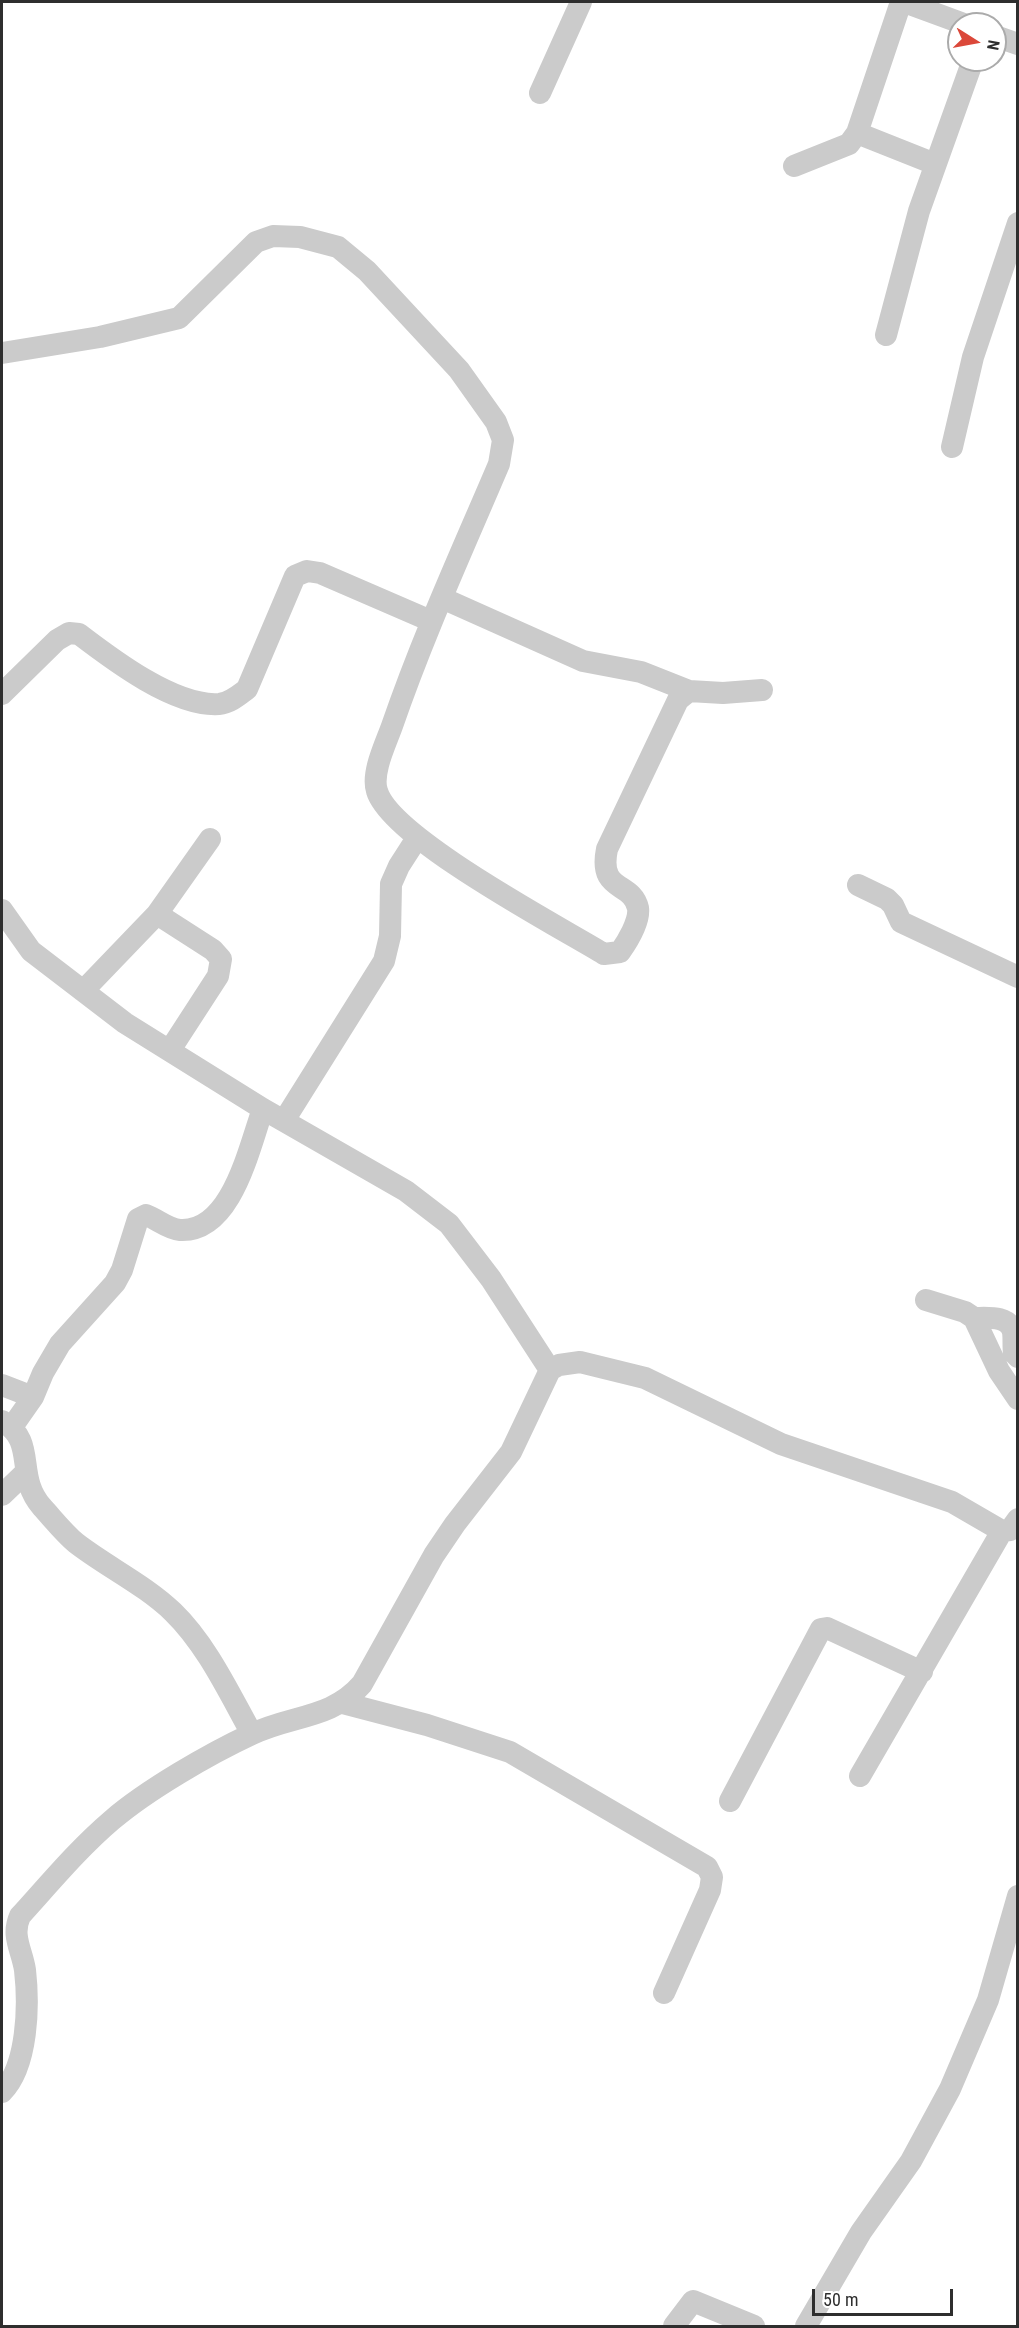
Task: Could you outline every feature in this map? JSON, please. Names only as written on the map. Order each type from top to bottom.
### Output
[{"type":"street","points":[[540,93],[580,2]]},
{"type":"street","points":[[794,166],[849,144],[857,133],[903,2],[947,18]]},
{"type":"street","points":[[886,335],[919,211],[968,72]]},
{"type":"street","points":[[857,133],[934,164]]},
{"type":"street","points":[[951,447],[973,357],[1017,223]]},
{"type":"street","points":[[2,353],[100,337],[179,318],[256,242],[273,236],[300,237],[338,247],[374,279],[459,370],[496,422],[503,440],[499,464],[416,656],[377,774],[376,790],[383,803],[417,838],[455,864],[604,954],[620,952],[636,921],[638,908],[632,898],[607,876],[604,864],[607,849],[678,700],[689,691]]},
{"type":"street","points":[[2,694],[57,640],[69,633],[79,634],[158,686],[198,703],[222,704],[237,697],[247,688],[295,576],[307,571],[320,573],[431,621]]},
{"type":"street","points":[[442,598],[583,661],[641,672],[689,691],[723,693],[762,690]]},
{"type":"street","points":[[285,1119],[384,961],[390,936],[391,884],[399,866],[417,838]]},
{"type":"street","points":[[83,991],[157,914],[210,839]]},
{"type":"street","points":[[858,885],[887,899],[893,905],[901,922],[1017,976]]},
{"type":"street","points":[[2,910],[31,951],[125,1023],[406,1191],[449,1224],[491,1279],[550,1370]]},
{"type":"street","points":[[157,914],[213,950],[221,959],[218,976],[170,1050]]},
{"type":"street","points":[[252,1734],[209,1660],[174,1613],[76,1543],[36,1500],[25,1473],[23,1445],[7,1424],[33,1397],[46,1366],[60,1344],[115,1283],[141,1215],[153,1218],[172,1229],[189,1230],[204,1226],[222,1210],[264,1108]]},
{"type":"street","points":[[926,1300],[965,1312],[974,1318],[999,1371],[1017,1399]]},
{"type":"street","points":[[974,1318],[1000,1319],[1008,1323],[1013,1332],[1014,1353],[1017,1357]]},
{"type":"street","points":[[2,2092],[14,2072],[27,2024],[24,1968],[9,1935],[20,1916],[80,1849],[113,1819],[145,1795],[252,1734],[343,1703],[362,1684],[455,1524],[510,1452],[550,1370],[560,1365],[580,1362],[645,1378],[781,1444],[941,1497],[1010,1525],[860,1776]]},
{"type":"street","points":[[2,1385],[33,1397]]},
{"type":"street","points":[[2,1495],[25,1473]]},
{"type":"street","points":[[730,1801],[821,1629],[827,1629],[922,1672]]},
{"type":"street","points":[[343,1703],[427,1725],[510,1752],[707,1868],[712,1877],[710,1890],[664,1993]]},
{"type":"street","points":[[806,2326],[861,2232],[911,2161],[950,2089],[988,2000],[1017,1896]]},
{"type":"street","points":[[674,2326],[693,2301],[754,2326]]}]
